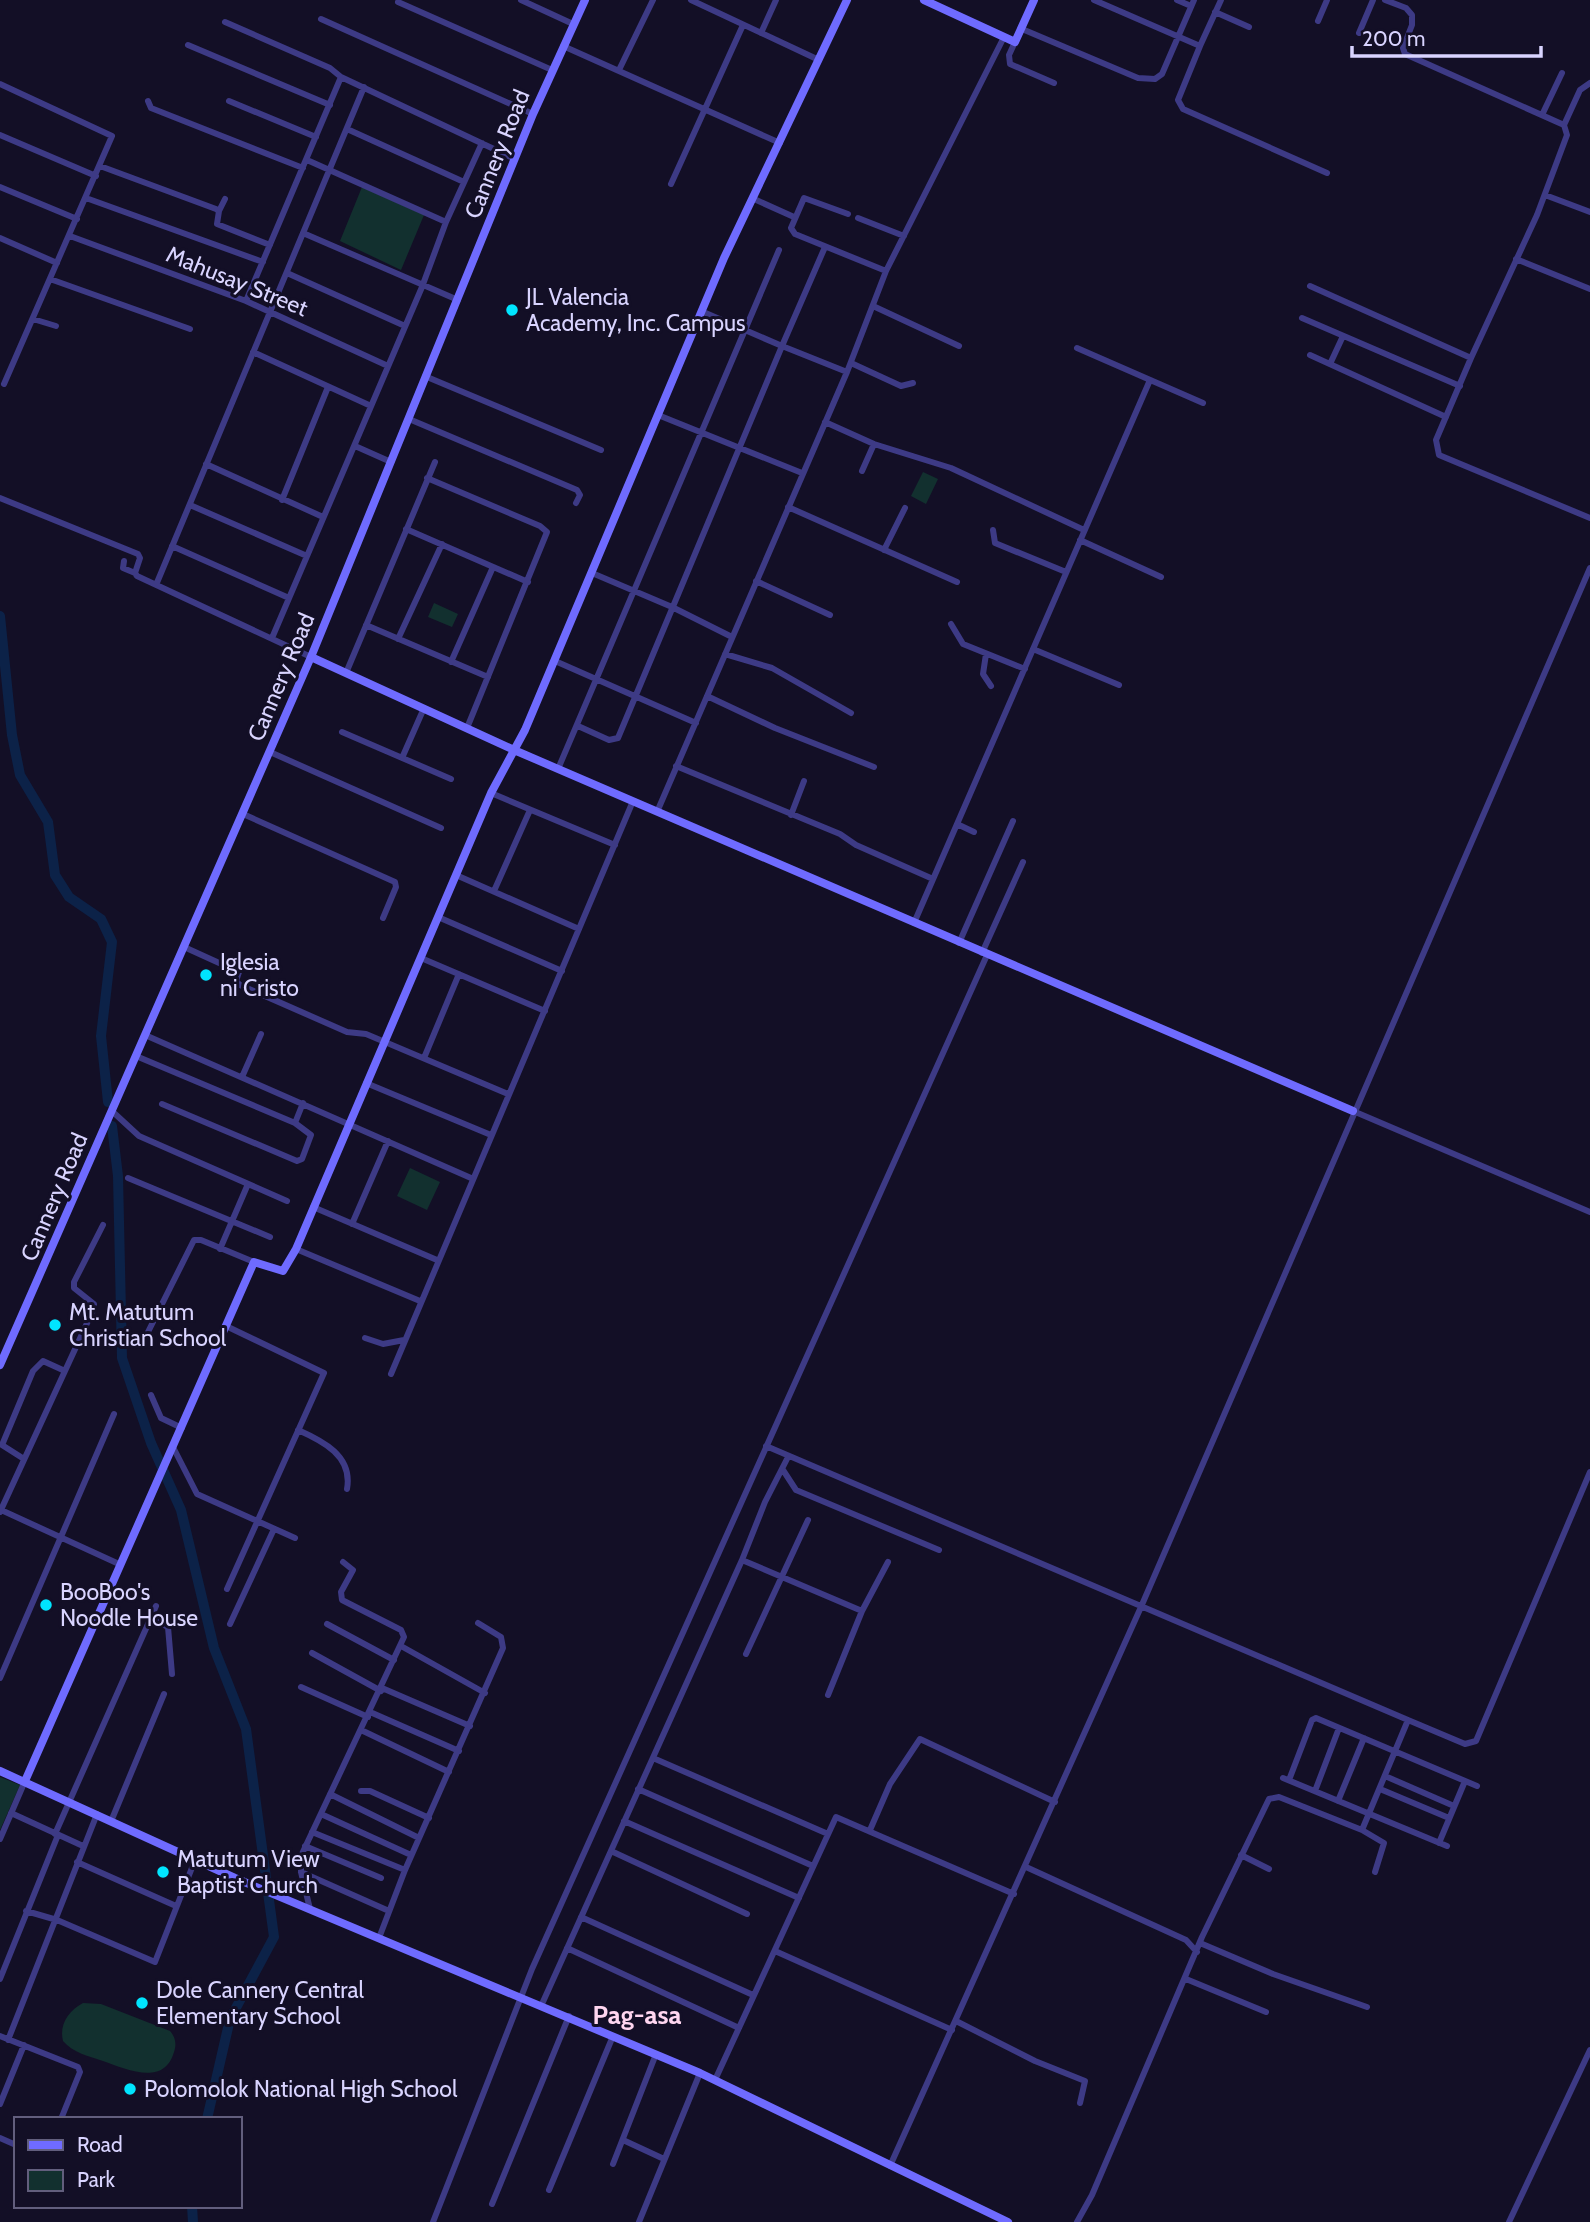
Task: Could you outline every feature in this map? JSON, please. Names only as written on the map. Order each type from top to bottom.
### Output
[{"type":"street","points":[[521,0],[573,24]]},
{"type":"street","name":"Cannery Road","points":[[0,1365],[311,657],[533,114],[585,0]]},
{"type":"street","points":[[619,70],[653,0]]},
{"type":"street","points":[[691,0],[818,60]]},
{"type":"street","points":[[709,8],[712,0]]},
{"type":"street","points":[[761,33],[776,0]]},
{"type":"street","points":[[146,1336],[191,1243],[201,1240],[283,1271],[296,1250],[491,793],[555,661],[701,311],[847,0]]},
{"type":"street","points":[[924,0],[937,3],[1015,42]]},
{"type":"street","points":[[1034,0],[1009,55],[1010,64],[1054,83]]},
{"type":"street","points":[[1094,0],[1200,46]]},
{"type":"street","points":[[1022,29],[1138,78],[1150,80],[1162,74],[1193,3],[1177,0]]},
{"type":"street","points":[[1221,0],[1180,93],[1180,106],[1327,173]]},
{"type":"street","points":[[1318,21],[1327,0]]},
{"type":"street","points":[[1359,33],[1373,0]]},
{"type":"street","points":[[1385,0],[1406,8],[1412,15],[1412,25],[1403,48],[1405,54],[1564,125]]},
{"type":"street","points":[[398,2],[552,70]]},
{"type":"street","points":[[1215,12],[1249,27]]},
{"type":"street","points":[[321,19],[533,114]]},
{"type":"street","points":[[225,22],[330,68],[341,77],[515,159]]},
{"type":"street","points":[[671,184],[743,25]]},
{"type":"street","points":[[657,812],[851,363],[886,271],[1004,37]]},
{"type":"street","points":[[188,45],[330,105]]},
{"type":"street","points":[[563,46],[780,143]]},
{"type":"street","points":[[1542,115],[1562,73]]},
{"type":"street","points":[[246,301],[341,77]]},
{"type":"street","points":[[1590,83],[1580,90],[1564,125],[1567,135],[1545,195],[1471,358],[1436,446],[1439,454],[1446,460],[1590,518]]},
{"type":"street","points":[[0,84],[111,134],[96,176],[4,384]]},
{"type":"street","points":[[156,585],[364,88]]},
{"type":"street","points":[[148,101],[155,110],[303,168]]},
{"type":"street","points":[[229,101],[316,137]]},
{"type":"street","points":[[347,129],[464,182]]},
{"type":"street","points":[[0,135],[96,176]]},
{"type":"street","points":[[272,639],[422,286],[446,222],[482,143]]},
{"type":"street","points":[[307,160],[446,222]]},
{"type":"street","points":[[100,166],[219,211]]},
{"type":"street","points":[[0,187],[77,219]]},
{"type":"street","points":[[1545,195],[1590,212]]},
{"type":"street","points":[[86,198],[263,262]]},
{"type":"street","points":[[848,214],[808,198],[801,201],[791,228],[795,234],[886,271]]},
{"type":"street","points":[[225,199],[217,224],[270,244]]},
{"type":"street","points":[[754,199],[794,217]]},
{"type":"street","points":[[858,218],[904,236]]},
{"type":"street","points":[[303,233],[458,300]]},
{"type":"street","name":"Mahusay Street","points":[[70,236],[271,311],[388,366]]},
{"type":"street","points":[[0,238],[57,263]]},
{"type":"street","points":[[578,726],[609,740],[616,740],[825,247]]},
{"type":"street","points":[[558,769],[779,250]]},
{"type":"street","points":[[1516,259],[1590,289]]},
{"type":"street","points":[[287,273],[405,326]]},
{"type":"street","points":[[50,279],[190,329]]},
{"type":"street","points":[[1310,286],[1471,358]]},
{"type":"street","points":[[873,306],[959,346]]},
{"type":"street","points":[[701,311],[847,372]]},
{"type":"street","points":[[1302,318],[1460,386]]},
{"type":"street","points":[[33,320],[56,326]]},
{"type":"street","points":[[1330,364],[1343,336]]},
{"type":"street","points":[[1077,348],[1203,403]]},
{"type":"street","points":[[253,352],[371,406]]},
{"type":"street","points":[[1310,355],[1446,417]]},
{"type":"street","points":[[851,363],[901,386],[913,383]]},
{"type":"street","points":[[427,377],[601,450]]},
{"type":"street","points":[[914,923],[1150,380]]},
{"type":"street","points":[[282,500],[328,387]]},
{"type":"street","points":[[658,415],[739,450],[802,473]]},
{"type":"street","points":[[410,419],[577,490],[580,495],[576,503]]},
{"type":"street","points":[[825,422],[874,444],[951,468],[1084,530]]},
{"type":"street","points":[[862,471],[874,444]]},
{"type":"street","points":[[355,446],[391,462]]},
{"type":"street","points":[[346,673],[435,462]]},
{"type":"street","points":[[206,464],[323,517]]},
{"type":"street","points":[[427,478],[545,529],[547,536],[467,728]]},
{"type":"street","points":[[0,498],[138,554],[140,560],[135,573]]},
{"type":"street","points":[[190,505],[307,556]]},
{"type":"street","points":[[788,507],[957,582]]},
{"type":"street","points":[[884,550],[905,508]]},
{"type":"street","points":[[405,529],[528,582]]},
{"type":"street","points":[[993,530],[995,543],[1066,572]]},
{"type":"street","points":[[1080,540],[1161,577]]},
{"type":"street","points":[[398,639],[442,544]]},
{"type":"street","points":[[172,546],[289,598]]},
{"type":"street","points":[[124,561],[123,568],[156,585],[514,750],[1590,1212]]},
{"type":"street","points":[[451,662],[493,567]]},
{"type":"street","points":[[890,2166],[1142,1607],[1353,1111],[1590,568]]},
{"type":"street","points":[[592,573],[732,636]]},
{"type":"street","points":[[756,582],[830,615]]},
{"type":"street","points":[[951,624],[963,644],[1025,669]]},
{"type":"street","points":[[366,625],[488,677]]},
{"type":"street","points":[[1033,649],[1119,685]]},
{"type":"street","points":[[725,654],[772,668],[851,713]]},
{"type":"street","points":[[986,654],[983,674],[991,686]]},
{"type":"street","points":[[555,661],[594,681],[696,723]]},
{"type":"street","points":[[707,696],[775,728],[874,767]]},
{"type":"street","points":[[402,758],[424,708]]},
{"type":"street","points":[[342,732],[451,779]]},
{"type":"street","points":[[270,752],[441,828]]},
{"type":"street","points":[[676,766],[791,814],[933,879]]},
{"type":"street","points":[[791,814],[804,781]]},
{"type":"street","points":[[491,793],[615,845]]},
{"type":"street","points":[[391,1374],[419,1301],[633,801]]},
{"type":"street","points":[[494,891],[530,810]]},
{"type":"street","points":[[243,814],[395,882],[396,887],[383,918]]},
{"type":"street","points":[[959,943],[1013,821]]},
{"type":"street","points":[[957,824],[974,832]]},
{"type":"street","points":[[433,2222],[502,2053],[522,1995],[985,954],[1023,862]]},
{"type":"street","points":[[456,875],[579,929]]},
{"type":"street","points":[[438,917],[562,971]]},
{"type":"street","points":[[184,947],[239,972],[236,981],[240,985],[347,1032],[366,1034],[508,1094]]},
{"type":"street","points":[[421,958],[545,1011]]},
{"type":"street","points":[[424,1058],[459,974]]},
{"type":"street","points":[[242,1077],[261,1034]]},
{"type":"street","points":[[145,1035],[471,1178]]},
{"type":"street","points":[[136,1056],[295,1123],[312,1135],[302,1159],[297,1161],[162,1104]]},
{"type":"street","points":[[366,1083],[491,1135]]},
{"type":"street","points":[[295,1123],[303,1103]]},
{"type":"street","points":[[113,1112],[139,1136],[287,1201]]},
{"type":"street","points":[[352,1224],[388,1142]]},
{"type":"street","points":[[128,1178],[270,1237]]},
{"type":"street","points":[[220,1249],[248,1184]]},
{"type":"street","points":[[313,1208],[437,1260]]},
{"type":"street","points":[[103,1225],[74,1282],[74,1288],[95,1306],[0,1511],[119,1564]]},
{"type":"street","points":[[296,1250],[419,1301]]},
{"type":"street","points":[[0,1839],[254,1262]]},
{"type":"street","points":[[226,1326],[323,1371],[227,1589]]},
{"type":"street","points":[[365,1338],[383,1344],[404,1339]]},
{"type":"street","points":[[24,1459],[2,1445],[33,1371],[43,1361],[65,1371]]},
{"type":"street","points":[[151,1395],[160,1418],[181,1428]]},
{"type":"street","points":[[0,1678],[114,1414]]},
{"type":"street","points":[[298,1430],[320,1440],[336,1452],[348,1476],[347,1489]]},
{"type":"street","points":[[766,1446],[1465,1744],[1476,1741],[1590,1472]]},
{"type":"street","points":[[173,1447],[197,1494],[295,1538]]},
{"type":"street","points":[[542,2004],[742,1560],[765,1502],[788,1457]]},
{"type":"street","points":[[783,1470],[796,1490],[939,1550]]},
{"type":"street","points":[[746,1654],[808,1520]]},
{"type":"street","points":[[230,1624],[274,1529]]},
{"type":"street","points":[[742,1560],[862,1611]]},
{"type":"street","points":[[310,1909],[300,1872],[305,1846],[382,1689],[404,1637],[401,1630],[340,1598],[353,1570],[343,1562]]},
{"type":"street","points":[[828,1695],[862,1611],[888,1562]]},
{"type":"street","points":[[0,1979],[100,1727],[156,1606]]},
{"type":"street","points":[[151,1618],[168,1628],[172,1674]]},
{"type":"street","points":[[379,1938],[411,1856],[485,1693],[503,1642],[496,1633],[478,1623]]},
{"type":"street","points":[[327,1624],[394,1660]]},
{"type":"street","points":[[401,1646],[485,1693]]},
{"type":"street","points":[[312,1653],[382,1689],[470,1727]]},
{"type":"street","points":[[301,1687],[459,1751]]},
{"type":"street","points":[[112,1819],[164,1694]]},
{"type":"street","points":[[1447,1846],[1286,1779],[1312,1720],[1316,1718],[1477,1786]]},
{"type":"street","points":[[1362,1830],[1408,1720]]},
{"type":"street","points":[[1314,1791],[1339,1728]]},
{"type":"street","points":[[361,1730],[449,1772]]},
{"type":"street","points":[[1338,1801],[1364,1738]]},
{"type":"street","points":[[870,1830],[890,1784],[920,1740],[1055,1802]]},
{"type":"street","points":[[653,1758],[828,1834]]},
{"type":"street","points":[[0,1771],[112,1819],[195,1860],[522,1995],[700,2073],[1008,2222]]},
{"type":"street","points":[[1385,1776],[1454,1806]]},
{"type":"street","points":[[1439,1843],[1465,1781]]},
{"type":"street","points":[[638,1789],[813,1866]]},
{"type":"street","points":[[1380,1789],[1449,1818]]},
{"type":"street","points":[[361,1791],[369,1791],[429,1818]]},
{"type":"street","points":[[330,1794],[419,1838]]},
{"type":"street","points":[[1077,2222],[1092,2195],[1201,1940],[1269,1799],[1274,1797],[1362,1830],[1384,1843],[1375,1872]]},
{"type":"street","points":[[11,1813],[83,1846]]},
{"type":"street","points":[[8,2040],[98,1813]]},
{"type":"street","points":[[321,1814],[411,1856]]},
{"type":"street","points":[[715,2080],[837,1817],[1014,1894]]},
{"type":"street","points":[[624,1821],[799,1898]]},
{"type":"street","points":[[312,1832],[405,1870]]},
{"type":"street","points":[[305,1846],[381,1878]]},
{"type":"street","points":[[611,1851],[747,1914]]},
{"type":"street","points":[[1241,1855],[1269,1869]]},
{"type":"street","points":[[26,1911],[57,1920],[155,1962],[195,1860]]},
{"type":"street","points":[[77,1862],[176,1906]]},
{"type":"street","points":[[1026,1867],[1186,1940],[1201,1940],[1273,1974],[1367,2007]]},
{"type":"street","points":[[300,1872],[389,1911]]},
{"type":"street","points":[[582,1917],[753,1994]]},
{"type":"street","points":[[1186,1940],[1196,1952]]},
{"type":"street","points":[[567,1948],[739,2028]]},
{"type":"street","points":[[775,1951],[952,2030]]},
{"type":"street","points":[[1186,1979],[1266,2012]]},
{"type":"street","points":[[492,2204],[569,2016]]},
{"type":"street","points":[[956,2021],[1035,2062],[1085,2081],[1080,2103]]},
{"type":"street","points":[[0,2036],[79,2068],[62,2117]]},
{"type":"street","points":[[550,2190],[613,2036]]},
{"type":"street","points":[[0,2104],[24,2045]]},
{"type":"street","points":[[1509,2222],[1590,2050]]},
{"type":"street","points":[[613,2164],[656,2054]]},
{"type":"street","points":[[639,2222],[700,2073]]},
{"type":"street","points":[[623,2140],[664,2159]]},
{"type":"green space","points":[[362,187],[424,215],[401,270],[340,241]]},
{"type":"green space","points":[[923,472],[938,479],[926,504],[911,496]]},
{"type":"green space","points":[[434,603],[458,614],[452,627],[428,617]]},
{"type":"green space","points":[[410,1168],[440,1182],[427,1210],[397,1196]]},
{"type":"green space","points":[[0,1777],[20,1785],[0,1830]]},
{"type":"green space","points":[[83,2003],[101,2004],[170,2031],[175,2046],[169,2063],[162,2069],[143,2073],[82,2054],[72,2048],[63,2041],[62,2029],[69,2014]]},
{"type":"waterway","points":[[0,616],[12,735],[20,775],[48,822],[55,875],[69,897],[101,919],[112,942],[101,1036],[108,1102]]},
{"type":"waterway","points":[[112,1126],[118,1176],[122,1358],[151,1443],[181,1510],[214,1648],[246,1729],[274,1937],[230,2019],[207,2117]]},
{"type":"waterway","points":[[192,2208],[193,2222]]},
{"type":"place","name":"JL Valencia Academy, Inc. Campus","points":[[512,310]]},
{"type":"place","name":"Iglesia ni Cristo","points":[[206,975]]},
{"type":"place","name":"Mt. Matutum Christian School","points":[[55,1325]]},
{"type":"place","name":"BooBoo's Noodle House","points":[[46,1605]]},
{"type":"place","name":"Matutum View Baptist Church","points":[[163,1872]]},
{"type":"place","name":"Dole Cannery Central Elementary School","points":[[142,2003]]},
{"type":"place","name":"Polomolok National High School","points":[[130,2089]]},
{"type":"district","name":"Pag-asa","points":[[637,2015]]}]
